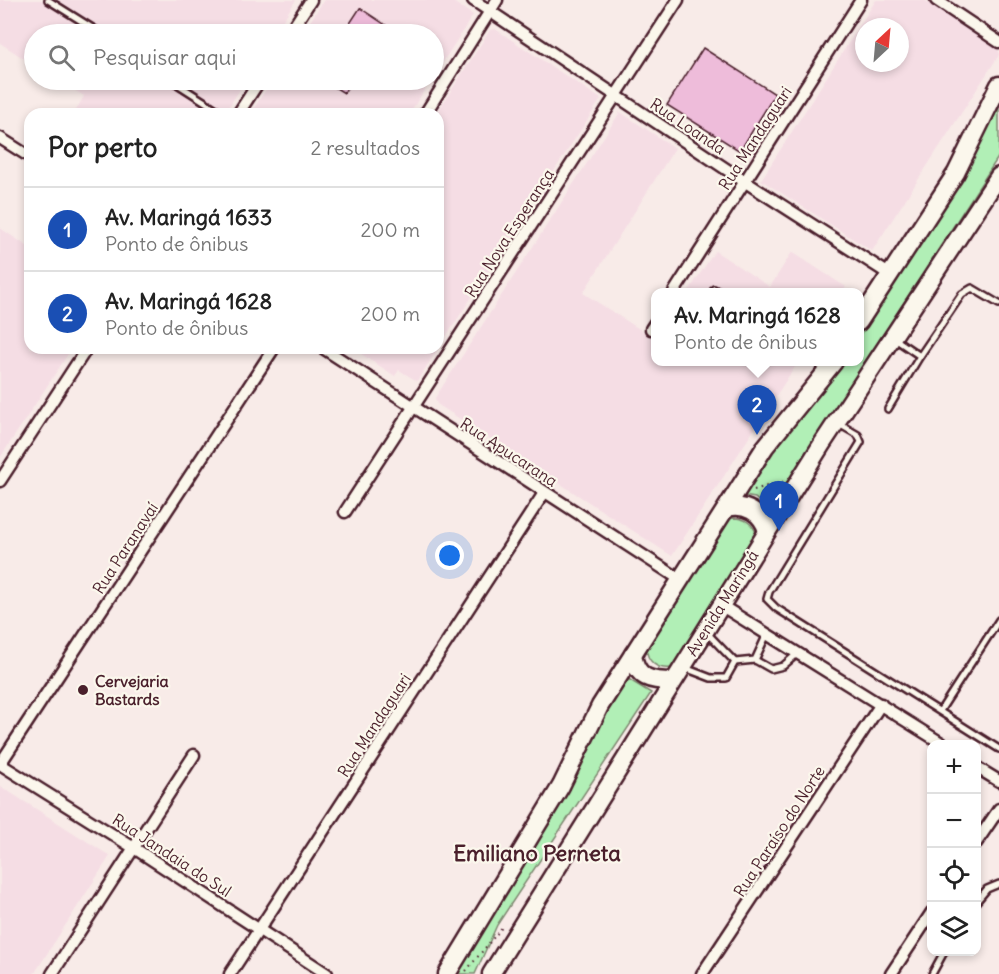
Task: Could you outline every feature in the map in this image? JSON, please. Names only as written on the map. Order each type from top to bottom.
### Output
[{"type":"main road","points":[[864,314],[956,173],[999,85]]},
{"type":"main road","name":"Avenida Maringá","points":[[491,974],[767,531],[999,176]]},
{"type":"main road","points":[[447,974],[561,786],[600,706],[765,447],[829,366]]},
{"type":"main road","points":[[727,508],[738,506],[754,512],[763,520],[767,531]]},
{"type":"main road","points":[[633,654],[634,664],[646,678],[657,681],[677,674]]},
{"type":"street","points":[[295,24],[311,0]]},
{"type":"street","name":"Rua Loanda","points":[[473,0],[744,181],[889,274]]},
{"type":"street","points":[[444,84],[497,0]]},
{"type":"street","name":"Rua Nova Esperança","points":[[345,512],[678,0]]},
{"type":"street","name":"Rua Mandaguari","points":[[677,288],[861,0]]},
{"type":"street","points":[[936,0],[999,42]]},
{"type":"street","points":[[242,108],[254,90]]},
{"type":"street","points":[[429,108],[440,90]]},
{"type":"street","points":[[0,138],[24,153]]},
{"type":"street","points":[[0,482],[83,354]]},
{"type":"street","name":"Rua Paranavaí","points":[[0,764],[270,354]]},
{"type":"street","name":"Rua Apucarana","points":[[332,354],[544,493],[681,579]]},
{"type":"street","name":"Rua Mandaguari","points":[[230,974],[544,493]]},
{"type":"street","points":[[722,606],[937,740]]},
{"type":"street","name":"Rua Paraíso do Norte","points":[[702,974],[880,704]]},
{"type":"street","points":[[52,974],[194,755]]},
{"type":"street","name":"Rua Jandaia do Sul","points":[[0,764],[327,974]]},
{"type":"street","points":[[981,770],[999,782]]},
{"type":"street","points":[[981,836],[999,809]]},
{"type":"street","points":[[891,974],[927,920]]},
{"type":"lane","points":[[48,0],[86,24]]},
{"type":"lane","points":[[187,90],[215,108]]},
{"type":"lane","points":[[888,409],[962,294],[972,288],[999,304]]},
{"type":"lane","points":[[893,337],[920,356]]},
{"type":"lane","points":[[836,423],[858,435],[861,442],[769,591],[767,599],[776,608],[999,749]]},
{"type":"lane","points":[[940,711],[999,620]]},
{"type":"lane","points":[[705,632],[735,662]]},
{"type":"lane","points":[[755,660],[767,634]]},
{"type":"lane","points":[[735,662],[755,660],[771,669],[783,666],[798,653]]},
{"type":"lane","points":[[677,674],[726,678],[735,662]]},
{"type":"lane","points":[[981,896],[987,889],[999,884]]},
{"type":"lane","points":[[932,974],[942,956]]},
{"type":"shaded area","points":[[0,0],[296,0],[280,24],[24,24],[24,59],[0,43]]},
{"type":"shaded area","points":[[324,0],[450,0],[473,15],[444,60],[444,24],[308,24]]},
{"type":"shaded area","points":[[876,0],[924,0],[999,48],[999,55],[872,251],[761,180],[855,33],[855,72],[909,72],[909,18],[864,18]]},
{"type":"shaded area","points":[[495,29],[601,99],[444,340],[444,108],[440,108],[490,30]]},
{"type":"shaded area","points":[[74,90],[240,90],[228,108],[77,108],[84,96]]},
{"type":"shaded area","points":[[266,90],[425,90],[413,108],[254,108]]},
{"type":"shaded area","points":[[620,112],[675,148],[583,293],[651,336],[651,366],[795,366],[672,556],[437,404],[435,398]]},
{"type":"shaded area","points":[[0,228],[24,244],[24,354],[68,354],[0,458]]},
{"type":"shaded area","points":[[715,251],[770,287],[792,252],[846,287],[845,288],[691,288]]},
{"type":"shaded area","points":[[361,354],[435,354],[417,381],[399,370],[395,376]]},
{"type":"shaded area","points":[[0,786],[110,856],[34,974],[0,974]]},
{"type":"green space","points":[[999,101],[999,156],[864,364],[864,328],[963,176]]},
{"type":"green space","points":[[839,366],[863,366],[769,510],[755,498],[744,496],[772,451]]},
{"type":"green space","points":[[729,519],[748,522],[757,535],[672,668],[657,666],[648,657],[646,647]]},
{"type":"green space","points":[[625,677],[651,693],[497,925],[475,974],[455,974],[604,710]]},
{"type":"building","points":[[360,8],[384,24],[350,24]]},
{"type":"building","points":[[703,48],[775,94],[740,151],[667,105]]},
{"type":"place","name":"Av. Maringá 1628","points":[[757,435]]},
{"type":"place","name":"Av. Maringá 1633","points":[[779,531]]},
{"type":"place","name":"Cervejaria Bastards","points":[[83,690]]},
{"type":"district","name":"Emiliano Perneta","points":[[537,853]]}]
